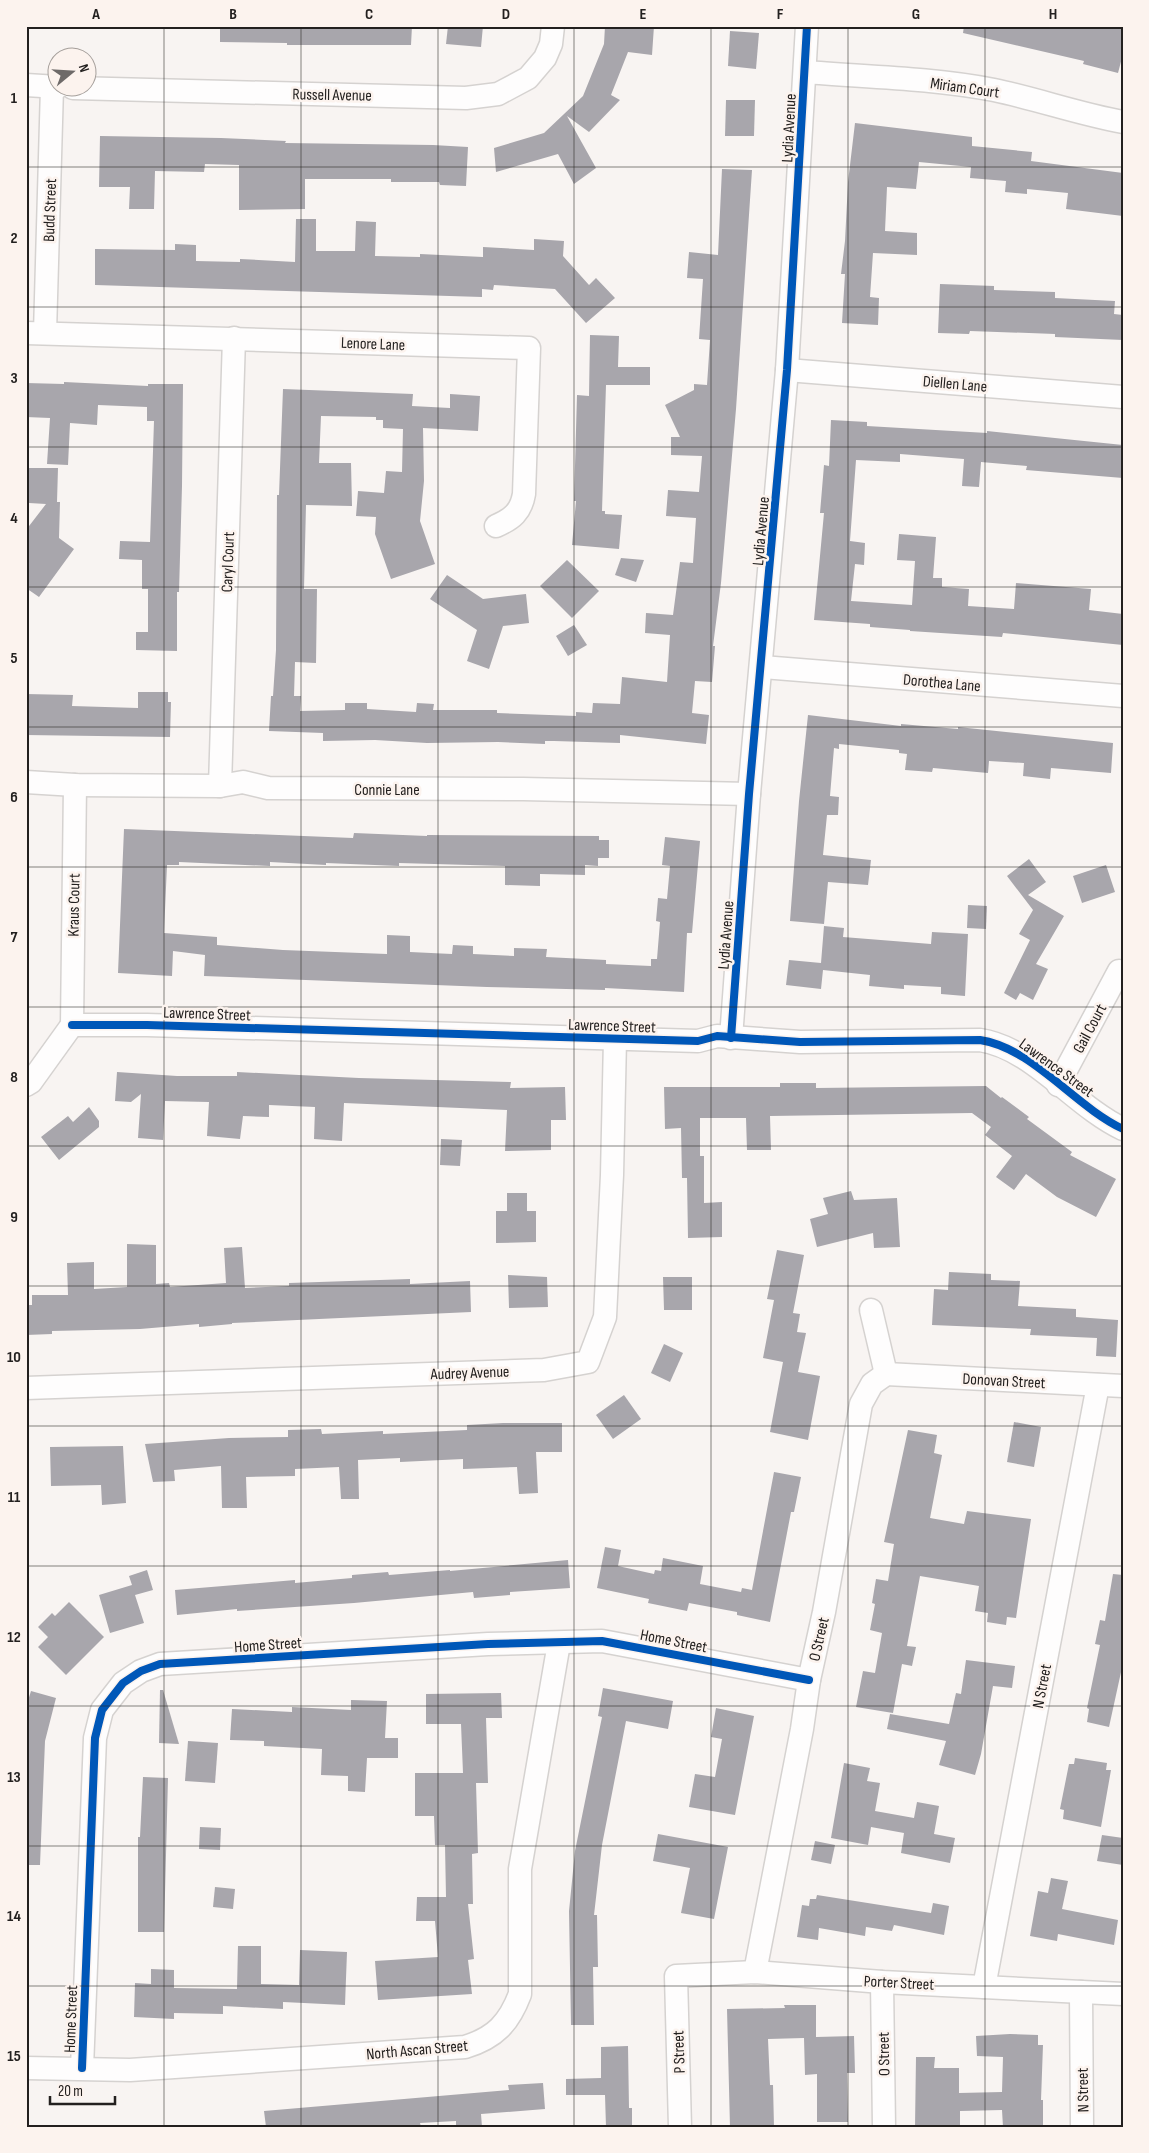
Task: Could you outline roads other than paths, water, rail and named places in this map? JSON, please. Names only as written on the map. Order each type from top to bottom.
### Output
[{"type":"street","name":"Russell Avenue","points":[[98,88],[466,98],[498,94],[528,78],[545,58],[551,44],[553,26]]},
{"type":"street","name":"Lydia Avenue","points":[[731,1038],[787,370],[807,26]]},
{"type":"street","name":"Miriam Court","points":[[805,72],[948,83],[994,90],[1087,116],[1123,122]]},
{"type":"street","name":"Russell Avenue","points":[[26,86],[48,87]]},
{"type":"street","name":"Budd Street","points":[[36,333],[60,98]]},
{"type":"street","name":"Lenore Lane","points":[[36,333],[529,348],[524,494],[522,505],[517,514],[496,526]]},
{"type":"street","name":"Caryl Court","points":[[220,786],[234,338]]},
{"type":"street","name":"Diellen Lane","points":[[787,370],[1123,397]]},
{"type":"street","name":"Dorothea Lane","points":[[762,667],[1123,696]]},
{"type":"street","name":"Connie Lane","points":[[26,782],[75,785],[220,786],[242,782],[268,788],[523,789],[750,794]]},
{"type":"street","name":"Kraus Court","points":[[72,1025],[75,785]]},
{"type":"street","name":"Gail Court","points":[[1058,1084],[1119,971]]},
{"type":"street","name":"Lawrence Street","points":[[72,1025],[147,1025],[615,1040],[698,1041],[717,1036],[800,1042],[980,1040],[993,1042],[1016,1051],[1058,1084],[1123,1129]]},
{"type":"street","points":[[26,1085],[31,1082],[72,1025]]},
{"type":"street","name":"Audrey Avenue","points":[[26,1388],[544,1370],[588,1362],[605,1317],[612,1174],[615,1040]]},
{"type":"street","points":[[871,1310],[886,1374]]},
{"type":"street","name":"Donovan Street","points":[[886,1374],[1123,1386]]},
{"type":"street","name":"O Street","points":[[754,1972],[802,1729],[809,1680],[824,1612],[860,1404],[872,1384],[886,1374]]},
{"type":"street","name":"N Street","points":[[984,1987],[1098,1385]]},
{"type":"street","name":"Home Street","points":[[82,2068],[95,1738],[102,1710],[123,1683],[141,1671],[160,1664],[488,1644],[602,1641],[809,1680]]},
{"type":"street","name":"North Ascan Street","points":[[26,2068],[130,2070],[465,2047],[480,2042],[502,2027],[513,2012],[520,1994],[520,1869],[559,1643]]},
{"type":"street","name":"Porter Street","points":[[676,1976],[754,1972],[882,1982],[1123,1994]]},
{"type":"street","name":"P Street","points":[[676,1976],[680,2127]]},
{"type":"street","name":"O Street","points":[[882,1982],[884,2127]]},
{"type":"street","name":"N Street","points":[[1081,1992],[1082,2127]]}]
